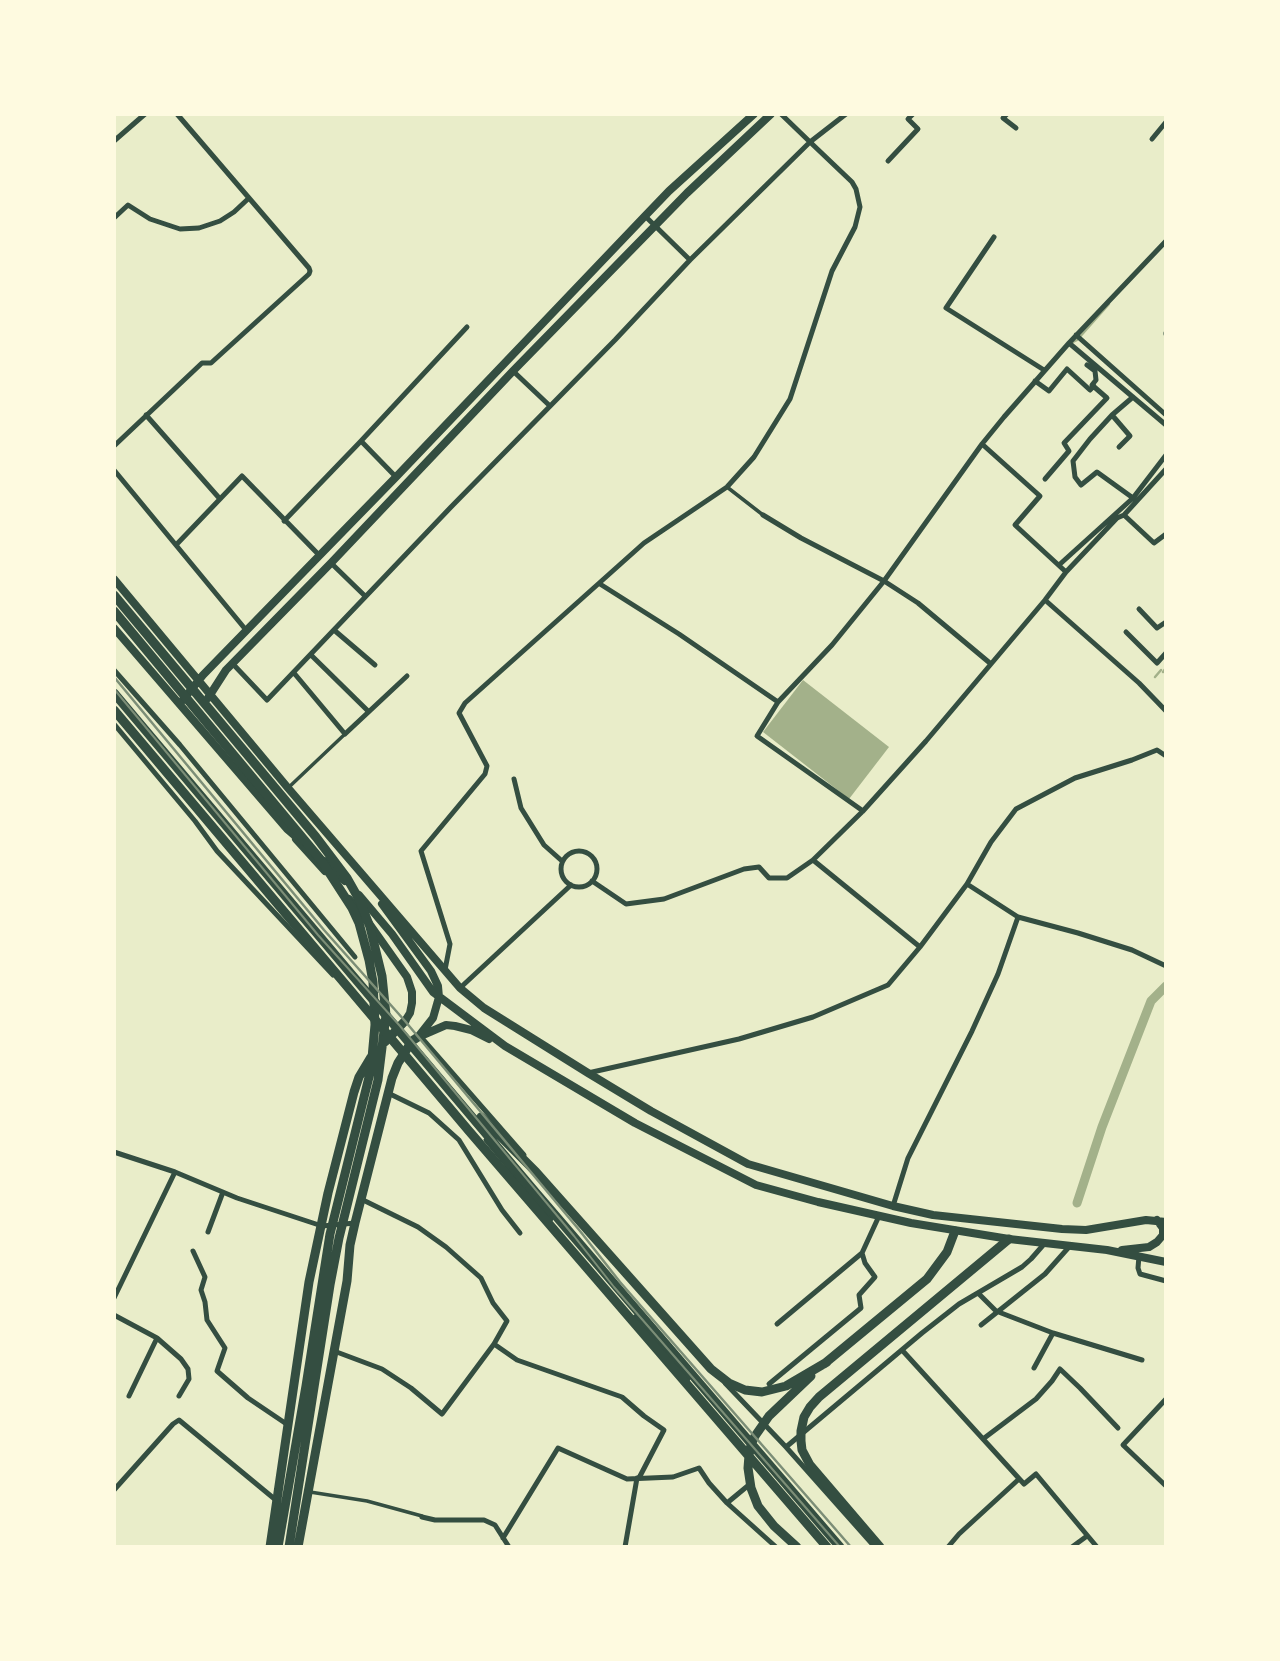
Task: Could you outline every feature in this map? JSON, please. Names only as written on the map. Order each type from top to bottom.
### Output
[{"type":"highway","points":[[114,595],[316,837],[347,878],[370,927],[382,976],[386,1015],[378,1080],[330,1285],[289,1547]]},
{"type":"highway","points":[[114,611],[321,860],[359,923],[373,982],[375,1026],[371,1069],[330,1234],[278,1547]]},
{"type":"highway","points":[[114,693],[537,1194],[840,1547]]},
{"type":"highway","points":[[114,710],[478,1142],[825,1547]]},
{"type":"highway","points":[[270,1547],[309,1282],[335,1164],[359,1077],[367,1062],[405,1021]]},
{"type":"highway","points":[[298,1547],[347,1281],[355,1223],[398,1063],[419,1037]]},
{"type":"highway","points":[[465,1107],[480,1116],[519,1154],[711,1369],[729,1383],[745,1390],[771,1391],[796,1381],[827,1362]]},
{"type":"highway","points":[[797,1547],[774,1526],[758,1506],[751,1488],[749,1455],[755,1436],[769,1416],[827,1362],[928,1279],[947,1252],[955,1231]]},
{"type":"highway","points":[[880,1547],[810,1465],[802,1450],[801,1431],[804,1417],[819,1397],[1009,1239]]},
{"type":"main road","points":[[180,704],[198,679],[396,477],[645,216],[754,114]]},
{"type":"main road","points":[[196,723],[210,693],[232,663],[687,193],[771,114]]},
{"type":"main road","points":[[114,579],[452,979],[484,1008],[650,1111],[748,1164],[892,1206],[946,1216],[1086,1230],[1121,1223],[1162,1221],[1163,1234],[1149,1247],[1107,1250]]},
{"type":"main road","points":[[114,628],[361,912],[407,977],[412,1003],[405,1021]]},
{"type":"main road","points":[[288,829],[343,878],[368,905],[428,986],[505,1046]]},
{"type":"main road","points":[[352,862],[364,883],[431,971],[438,986],[439,997],[433,1018],[419,1037]]},
{"type":"main road","points":[[419,1037],[446,1026],[471,1030],[505,1046],[635,1123],[756,1185],[818,1202],[955,1231],[1107,1250],[1166,1262]]},
{"type":"street","points":[[114,141],[145,114]]},
{"type":"street","points":[[114,446],[202,363],[211,363],[309,274],[309,268],[177,114]]},
{"type":"street","points":[[445,970],[450,944],[421,851],[485,774],[487,766],[459,713],[465,703],[644,543],[727,487],[754,457],[790,399],[832,271],[859,218],[860,207],[852,182],[781,114]]},
{"type":"street","points":[[232,663],[267,700],[690,260],[810,142],[846,114]]},
{"type":"street","points":[[888,161],[918,129],[908,119],[913,114]]},
{"type":"street","points":[[1007,114],[1003,118],[1016,128]]},
{"type":"street","points":[[1152,139],[1166,122]]},
{"type":"street","points":[[114,218],[128,205],[150,219],[180,229],[199,228],[220,221],[249,198]]},
{"type":"street","points":[[645,216],[690,260]]},
{"type":"street","points":[[994,237],[946,308],[1044,370]]},
{"type":"street","points":[[863,811],[757,736],[778,702],[832,645],[884,581],[982,444],[1044,370],[1166,241]]},
{"type":"street","points":[[284,521],[467,327]]},
{"type":"street","points":[[1076,335],[1166,415]]},
{"type":"street","points":[[1069,343],[1166,425]]},
{"type":"street","points":[[1045,479],[1069,451],[1064,443],[1096,403],[1107,398],[1092,385],[1096,377],[1095,371],[1087,365]]},
{"type":"street","points":[[1035,381],[1049,391],[1068,369],[1090,390],[1094,386]]},
{"type":"street","points":[[513,372],[550,406]]},
{"type":"street","points":[[1133,397],[1112,415],[1073,461],[1075,477],[1081,485],[1097,472],[1133,498]]},
{"type":"street","points":[[146,415],[220,499]]},
{"type":"street","points":[[1112,415],[1130,436],[1119,447]]},
{"type":"street","points":[[361,441],[396,477]]},
{"type":"street","points":[[982,444],[1040,496],[1014,525],[1066,572]]},
{"type":"street","points":[[1059,565],[1133,498],[1166,455]]},
{"type":"street","points":[[592,881],[626,904],[664,899],[751,868],[759,867],[769,878],[787,877],[813,860],[863,811],[926,741],[1066,572],[1166,469]]},
{"type":"street","points":[[114,470],[246,630]]},
{"type":"street","points":[[176,545],[242,476],[319,555]]},
{"type":"street","points":[[727,487],[763,515],[884,581],[918,603],[991,664]]},
{"type":"street","points":[[1124,515],[1154,542],[1166,534]]},
{"type":"street","points":[[331,563],[365,596]]},
{"type":"street","points":[[600,584],[778,702]]},
{"type":"street","points":[[1045,600],[1139,683],[1166,711]]},
{"type":"street","points":[[1139,609],[1157,628],[1166,622]]},
{"type":"street","points":[[334,630],[375,665]]},
{"type":"street","points":[[1126,632],[1157,663],[1166,653]]},
{"type":"street","points":[[311,655],[368,711]]},
{"type":"street","points":[[114,670],[180,745],[355,957]]},
{"type":"street","points":[[294,673],[345,734]]},
{"type":"street","points":[[288,788],[407,676]]},
{"type":"street","points":[[114,724],[217,851],[318,961],[393,1033]]},
{"type":"street","points":[[588,1073],[739,1039],[813,1017],[888,985],[967,884],[991,842],[1016,809],[1075,778],[1157,750],[1166,756]]},
{"type":"street","points":[[514,779],[521,808],[544,845],[562,861]]},
{"type":"street","points":[[582,850],[593,856],[597,868],[592,881],[582,887],[571,885],[564,880],[561,872],[562,861],[570,852],[582,850]]},
{"type":"street","points":[[813,860],[920,947]]},
{"type":"street","points":[[967,884],[1018,917],[1132,950],[1166,965]]},
{"type":"street","points":[[460,988],[571,885]]},
{"type":"street","points":[[892,1206],[908,1158],[972,1031],[998,974],[1018,917]]},
{"type":"street","points":[[419,1037],[736,1396],[786,1447],[875,1547]]},
{"type":"street","points":[[410,1045],[598,1277],[663,1348],[771,1486],[825,1547]]},
{"type":"street","points":[[388,1093],[429,1113],[459,1140],[502,1210],[520,1233]]},
{"type":"street","points":[[114,1163],[115,1152],[322,1226],[355,1223]]},
{"type":"street","points":[[114,1298],[175,1172]]},
{"type":"street","points":[[208,1232],[223,1192]]},
{"type":"street","points":[[334,1351],[382,1369],[411,1388],[442,1414],[494,1344],[507,1321],[493,1303],[481,1278],[446,1247],[418,1227],[361,1199]]},
{"type":"street","points":[[777,1324],[862,1253],[880,1216]]},
{"type":"street","points":[[786,1447],[960,1304],[1031,1259],[1045,1243]]},
{"type":"street","points":[[981,1325],[1045,1274],[1069,1247]]},
{"type":"street","points":[[193,1251],[205,1277],[201,1290],[208,1320],[225,1348],[217,1371],[248,1398],[288,1425]]},
{"type":"street","points":[[769,1384],[861,1308],[859,1296],[875,1278],[862,1253]]},
{"type":"street","points":[[1139,1256],[1140,1274],[1166,1281]]},
{"type":"street","points":[[979,1294],[996,1311],[1053,1333],[1142,1360]]},
{"type":"street","points":[[114,1315],[157,1338],[181,1359],[188,1368],[189,1379],[179,1396]]},
{"type":"street","points":[[1034,1368],[1053,1333]]},
{"type":"street","points":[[129,1396],[157,1338]]},
{"type":"street","points":[[494,1344],[517,1360],[622,1397],[664,1430],[638,1478],[625,1547]]},
{"type":"street","points":[[902,1350],[1024,1484],[1036,1474],[1097,1547]]},
{"type":"street","points":[[983,1439],[1036,1399],[1060,1369],[1118,1428]]},
{"type":"street","points":[[1166,1399],[1123,1445],[1166,1486]]},
{"type":"street","points":[[114,1490],[173,1424],[180,1420],[276,1501]]},
{"type":"street","points":[[503,1538],[558,1448],[627,1479],[673,1477],[699,1468],[727,1503],[776,1547]]},
{"type":"street","points":[[948,1547],[1019,1479]]},
{"type":"street","points":[[727,1503],[750,1484]]},
{"type":"street","points":[[308,1492],[367,1501],[435,1520],[484,1520],[495,1525],[509,1547]]},
{"type":"street","points":[[1072,1547],[1087,1536]]},
{"type":"shaded area","points":[[803,680],[889,747],[849,799],[763,732]]},
{"type":"waterway","points":[[1073,342],[1109,304]]},
{"type":"waterway","points":[[1163,672],[1166,668]]},
{"type":"waterway","points":[[1155,677],[1161,670]]},
{"type":"waterway","points":[[1077,1203],[1102,1127],[1151,1001],[1166,986]]},
{"type":"tram line","points":[[114,689],[318,935],[400,1026],[614,1287],[840,1547]]},
{"type":"railway","points":[[114,677],[324,930],[405,1021],[620,1282],[851,1547]]}]
